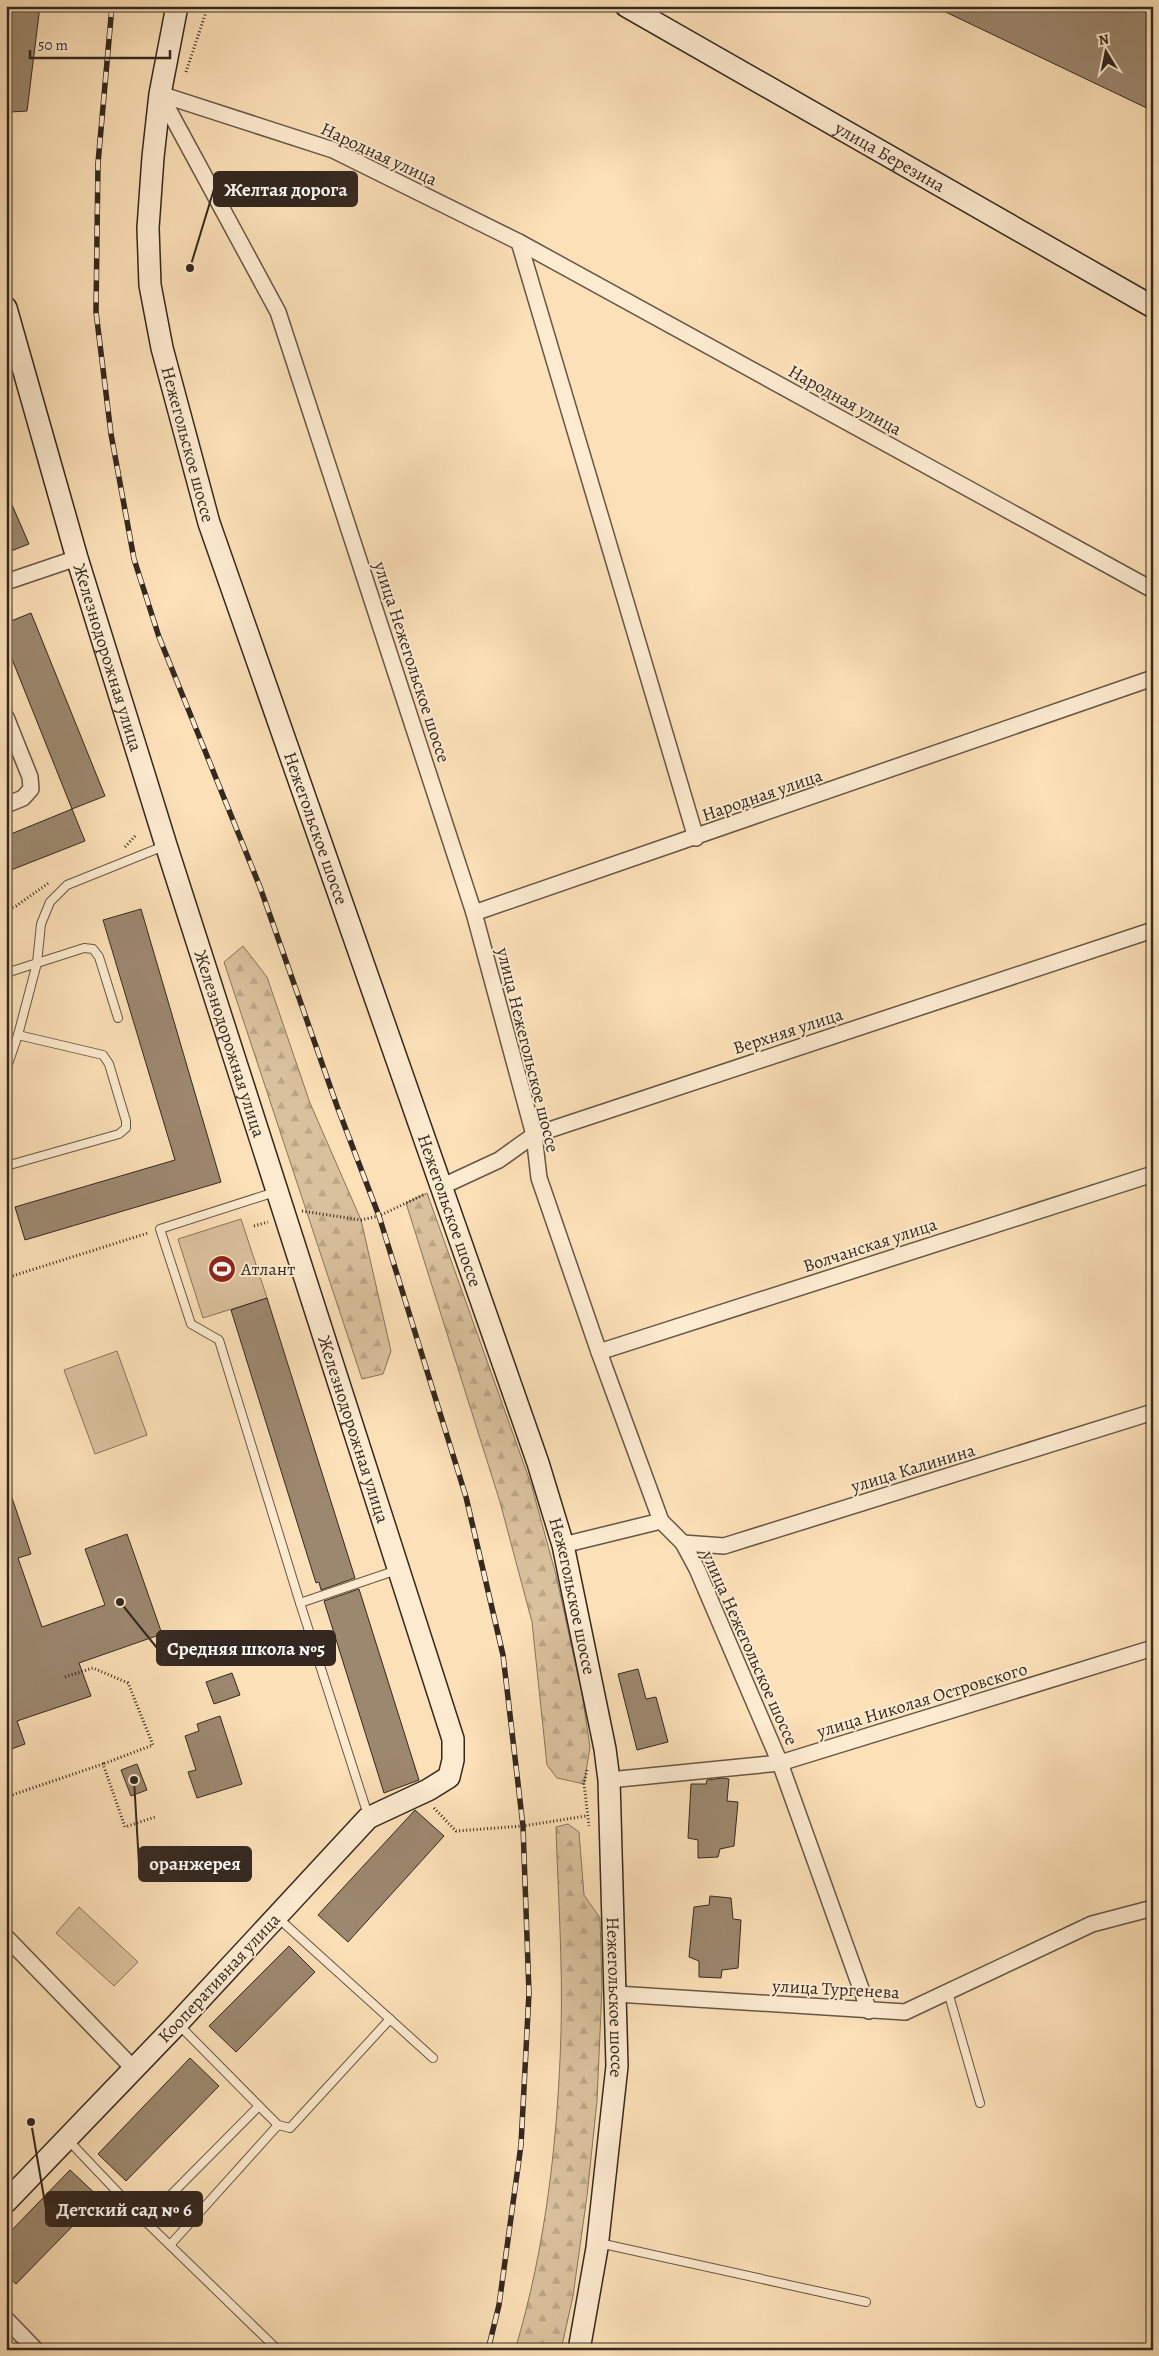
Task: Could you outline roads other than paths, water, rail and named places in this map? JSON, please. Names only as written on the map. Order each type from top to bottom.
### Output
[{"type":"street","name":"Нежегольское шоссе","points":[[177,6],[169,97],[153,157],[148,228],[150,285],[162,348],[209,523],[437,1194],[535,1454],[563,1545],[596,1704],[609,1780],[617,2066],[597,2242],[578,2350]]},
{"type":"street","name":"улица Березина","points":[[626,6],[1153,307]]},
{"type":"street","name":"Народная улица","points":[[169,97],[333,150],[518,242],[1153,590]]},
{"type":"street","name":"улица Нежегольское шоссе","points":[[169,97],[278,312],[474,914],[534,1135],[539,1178],[599,1352],[661,1521],[683,1543],[697,1569],[780,1763],[870,2011]]},
{"type":"street","name":"Народная улица","points":[[518,242],[696,838]]},
{"type":"street","name":"Железнодорожная улица","points":[[6,308],[76,558],[166,845],[453,1739],[453,1760],[449,1777]]},
{"type":"street","points":[[6,582],[76,558]]},
{"type":"street","name":"Народная улица","points":[[474,914],[1153,678]]},
{"type":"street","points":[[6,717],[30,777],[31,789],[23,798],[6,805]]},
{"type":"street","name":"Верхняя улица","points":[[437,1194],[499,1160],[534,1135],[1153,930]]},
{"type":"street","name":"Волчанская улица","points":[[599,1352],[1153,1174]]},
{"type":"street","name":"улица Калинина","points":[[683,1543],[724,1546],[1153,1412]]},
{"type":"street","points":[[563,1545],[661,1521]]},
{"type":"street","name":"улица Николая Островского","points":[[609,1780],[780,1763],[1153,1648]]},
{"type":"street","name":"Кооперативная улица","points":[[6,2202],[177,2024],[368,1818],[428,1790],[449,1777]]},
{"type":"street","name":"улица Тургенева","points":[[616,1994],[905,2012],[1092,1924],[1153,1908]]},
{"type":"street","points":[[6,1936],[133,2068]]},
{"type":"street","points":[[6,2319],[36,2350]]},
{"type":"lane","points":[[6,1070],[18,1035],[37,963],[40,924],[50,902],[67,885],[166,845]]},
{"type":"lane","points":[[6,973],[84,948],[93,949],[99,957],[118,1018]]},
{"type":"lane","points":[[6,1166],[119,1134],[126,1128],[126,1121],[109,1064],[103,1055],[18,1035]]},
{"type":"lane","points":[[277,1191],[160,1229],[191,1324],[219,1340],[368,1818]]},
{"type":"lane","points":[[300,1603],[398,1569]]},
{"type":"lane","points":[[277,1917],[433,2058]]},
{"type":"lane","points":[[948,1992],[980,2103]]},
{"type":"lane","points":[[177,2024],[278,2125],[290,2128],[390,2019]]},
{"type":"lane","points":[[145,2221],[259,2106]]},
{"type":"lane","points":[[170,2244],[278,2125]]},
{"type":"lane","points":[[66,2139],[145,2221],[278,2350]]},
{"type":"lane","points":[[597,2242],[866,2302]]},
{"type":"railway","points":[[112,6],[98,163],[96,312],[111,434],[134,559],[159,637],[260,887],[337,1106],[379,1216],[466,1497],[503,1655],[523,1826],[529,1993],[521,2145],[499,2305],[488,2350]]},
{"type":"place","name":"Желтая дорога","points":[[190,268]]},
{"type":"place","name":"Атлант","points":[[222,1269]]},
{"type":"place","name":"Средняя школа №5","points":[[120,1602]]},
{"type":"place","name":"оранжерея","points":[[134,1780]]},
{"type":"place","name":"Детский сад № 6","points":[[31,2122]]}]
